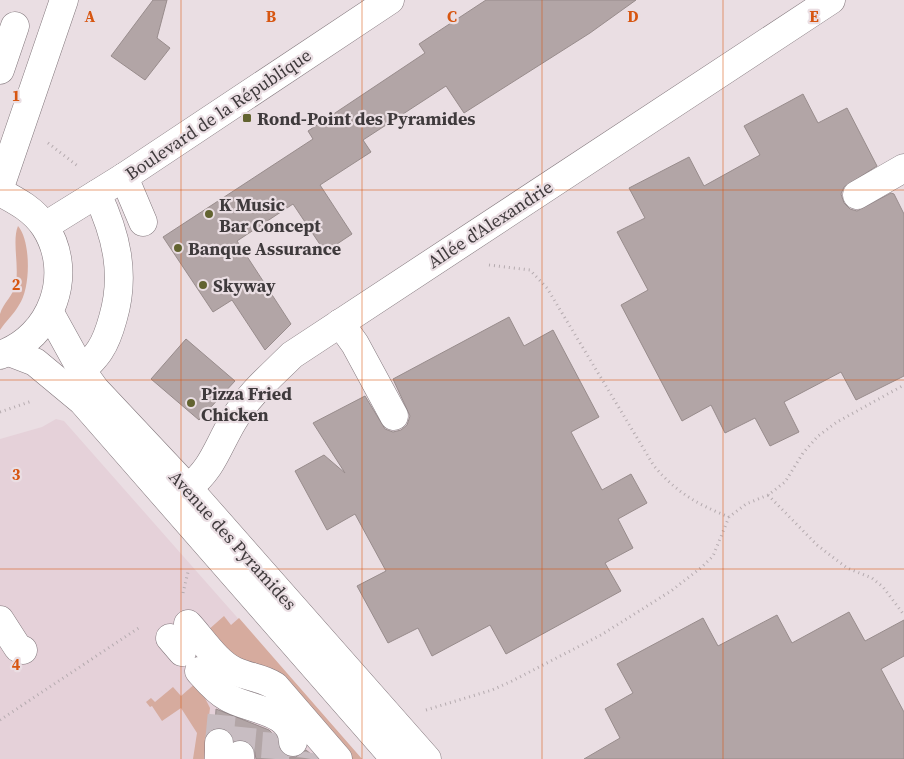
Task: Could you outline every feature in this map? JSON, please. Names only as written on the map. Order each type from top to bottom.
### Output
[{"type":"street","points":[[0,187],[10,129],[64,0]]},
{"type":"street","name":"Boulevard de la République","points":[[45,226],[124,177],[390,0]]},
{"type":"street","name":"Allée d'Alexandrie","points":[[188,488],[206,472],[233,421],[251,395],[292,355],[831,0]]},
{"type":"street","points":[[0,70],[15,26]]},
{"type":"street","points":[[857,195],[904,168]]},
{"type":"street","points":[[124,177],[143,222]]},
{"type":"street","points":[[0,192],[24,205],[45,226],[55,247],[59,269],[58,292],[50,313],[32,337],[4,354]]},
{"type":"street","points":[[82,371],[100,350],[110,328],[116,306],[119,277],[114,238],[97,194]]},
{"type":"street","name":"Avenue des Pyramides","points":[[50,313],[94,389],[188,488],[427,759]]},
{"type":"street","points":[[340,322],[355,344],[394,416]]},
{"type":"street","name":"Avenue des Pyramides","points":[[4,354],[35,362],[82,402],[386,753]]},
{"type":"street","points":[[0,620],[18,648],[10,654]]},
{"type":"street","points":[[184,637],[280,727]]},
{"type":"street","points":[[184,637],[236,671],[264,678],[275,686],[280,727]]},
{"type":"path","points":[[10,129],[48,143],[68,158],[89,178],[97,194]]},
{"type":"path","points":[[482,265],[530,270],[547,288],[654,466],[670,485],[700,505],[729,517]]},
{"type":"path","points":[[423,712],[492,690],[519,677],[601,635],[671,591],[702,567],[712,556],[729,517],[746,504],[768,495],[785,482],[803,453],[818,436],[837,422],[904,385]]},
{"type":"path","points":[[0,412],[33,401]]},
{"type":"path","points":[[768,495],[816,545],[847,568],[872,578],[883,587],[904,616]]},
{"type":"path","points":[[184,637],[188,571]]},
{"type":"path","points":[[0,720],[143,624]]},
{"type":"shaded area","points":[[18,226],[25,242],[27,253],[26,288],[19,305],[0,330],[0,314],[16,283],[16,232]]},
{"type":"shaded area","points":[[56,419],[64,421],[362,759],[0,759],[0,439],[42,427]]},
{"type":"shaded area","points":[[224,616],[231,625],[239,618],[362,759],[351,759],[207,631]]},
{"type":"shaded area","points":[[197,682],[210,708],[204,759],[193,759],[197,733],[181,708],[162,721],[152,706],[150,707],[146,702],[151,698],[155,702],[173,687],[181,696]]},
{"type":"building","points":[[153,0],[167,0],[157,38],[170,48],[145,80],[111,56]]},
{"type":"building","points":[[486,0],[636,0],[590,33],[464,113],[446,86],[363,140],[371,152],[320,185],[352,234],[325,252],[293,204],[237,241],[291,324],[265,350],[232,300],[213,312],[163,237],[313,139],[308,131],[425,53],[419,44]]},
{"type":"building","points":[[803,94],[818,123],[847,108],[877,166],[844,187],[841,194],[844,203],[850,209],[857,211],[891,193],[894,194],[904,214],[904,376],[856,400],[841,372],[784,402],[799,432],[770,446],[755,418],[725,433],[711,405],[682,421],[621,305],[648,290],[617,232],[645,218],[629,188],[689,157],[704,186],[760,155],[744,126]]},
{"type":"building","points":[[509,317],[524,346],[553,330],[599,417],[571,432],[602,490],[631,474],[647,503],[618,519],[633,548],[605,563],[621,591],[506,654],[490,625],[432,656],[418,628],[388,643],[357,586],[386,571],[355,514],[327,530],[295,471],[324,455],[345,473],[313,423],[365,396],[385,429],[393,432],[401,430],[407,425],[410,416],[393,379]]},
{"type":"building","points":[[186,339],[235,381],[199,420],[151,379]]},
{"type":"building","points":[[849,612],[865,641],[904,620],[904,656],[881,669],[904,712],[904,759],[584,759],[620,738],[605,709],[633,693],[617,664],[703,618],[718,646],[777,615],[792,643]]},
{"type":"building","points":[[216,709],[269,730],[276,737],[281,752],[287,757],[296,757],[306,750],[317,759],[256,759],[254,748],[248,742],[240,739],[234,741],[227,730],[215,728]]},
{"type":"tunnel","points":[[219,743],[223,701]]},
{"type":"tunnel","points":[[240,755],[244,713]]},
{"type":"tunnel","points":[[275,759],[277,733]]},
{"type":"tunnel","points":[[311,759],[312,753]]},
{"type":"place","name":"Rond-Point des Pyramides","points":[[247,118]]},
{"type":"place","name":"K Music Bar Concept","points":[[209,214]]},
{"type":"place","name":"Banque Assurance","points":[[178,248]]},
{"type":"place","name":"Skyway","points":[[203,285]]},
{"type":"place","name":"Pizza Fried Chicken","points":[[191,403]]}]
